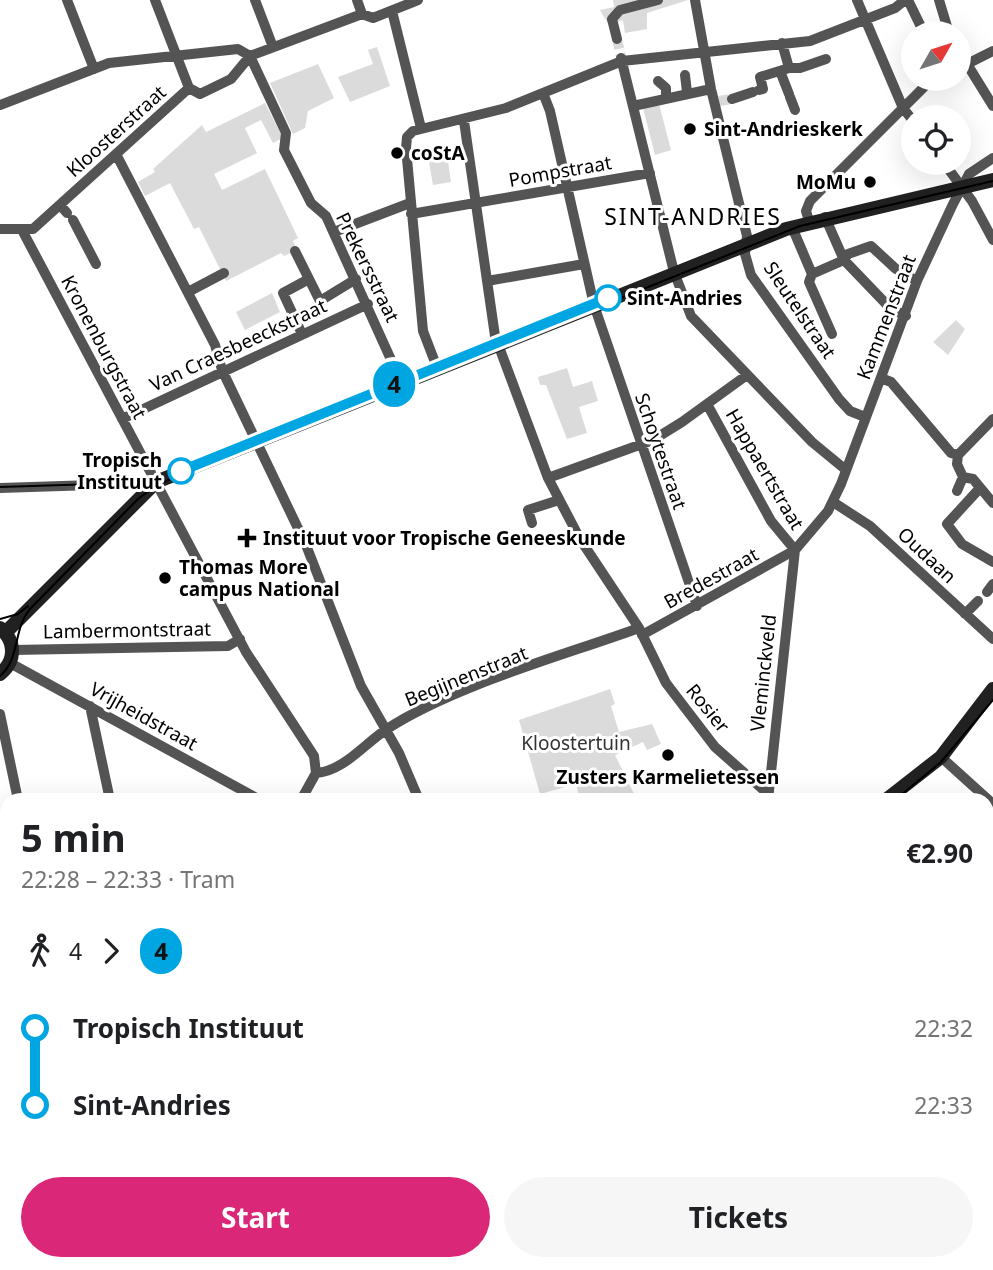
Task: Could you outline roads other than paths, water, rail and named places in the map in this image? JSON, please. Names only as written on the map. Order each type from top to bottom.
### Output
[{"type":"street","points":[[67,0],[94,69]]},
{"type":"street","points":[[155,0],[189,88]]},
{"type":"street","points":[[255,0],[273,47]]},
{"type":"street","points":[[357,0],[362,14]]},
{"type":"street","name":"Kloosterstraat","points":[[22,230],[33,229],[67,213],[116,154],[189,88],[200,94],[231,79],[250,56],[362,14],[373,18],[418,0]]},
{"type":"street","points":[[617,39],[612,19],[620,10],[658,0]]},
{"type":"street","name":"Sleutelstraat","points":[[695,0],[751,275],[839,399],[850,411],[865,418]]},
{"type":"street","points":[[857,0],[863,21],[902,105]]},
{"type":"street","points":[[438,370],[423,331],[406,142],[410,134],[421,128],[464,121],[543,93],[621,59],[705,54],[810,41],[895,8],[906,0],[917,21]]},
{"type":"street","points":[[939,0],[945,21]]},
{"type":"street","points":[[392,11],[421,128]]},
{"type":"street","points":[[782,43],[784,69],[795,110]]},
{"type":"street","name":"Kloosterstraat","points":[[0,105],[109,63],[238,49],[250,56]]},
{"type":"street","points":[[971,58],[993,51]]},
{"type":"street","name":"Prekersstraat","points":[[250,56],[286,133],[284,150],[311,203],[326,216],[402,384]]},
{"type":"street","points":[[621,59],[675,274],[691,316],[812,442],[846,470]]},
{"type":"street","points":[[732,99],[763,89],[760,77],[826,59]]},
{"type":"street","points":[[971,73],[993,106]]},
{"type":"street","points":[[685,75],[687,92]]},
{"type":"street","points":[[658,81],[666,88],[666,98]]},
{"type":"street","points":[[633,106],[687,92],[711,89]]},
{"type":"street","points":[[906,105],[920,91]]},
{"type":"street","name":"Schoytestraat","points":[[543,93],[595,306],[640,446],[697,606]]},
{"type":"street","points":[[809,221],[806,211],[810,201],[901,110]]},
{"type":"street","name":"Rosier","points":[[464,121],[498,345],[548,478],[641,632],[666,683],[715,747],[766,793]]},
{"type":"street","points":[[116,154],[215,345],[222,370],[306,545],[361,686],[386,730],[416,793]]},
{"type":"street","name":"Kammenstraat","points":[[795,550],[833,502],[906,316],[917,281],[961,187],[969,174],[993,158]]},
{"type":"street","name":"Pompstraat","points":[[334,232],[411,208],[476,203],[650,173]]},
{"type":"street","points":[[952,175],[993,240]]},
{"type":"street","points":[[0,488],[156,482],[792,226],[993,180]]},
{"type":"street","points":[[67,213],[96,264]]},
{"type":"street","points":[[825,217],[844,260],[891,309],[906,316]]},
{"type":"street","points":[[792,226],[812,274],[809,282],[832,334]]},
{"type":"street","points":[[0,229],[22,230]]},
{"type":"street","name":"Kronenburgstraat","points":[[22,230],[268,691],[314,756],[316,773]]},
{"type":"street","points":[[812,274],[844,260],[848,254],[871,246],[896,269],[917,281]]},
{"type":"street","points":[[295,251],[320,301],[356,279]]},
{"type":"street","points":[[487,281],[584,264]]},
{"type":"street","points":[[188,292],[225,273]]},
{"type":"street","points":[[302,334],[283,293],[309,279]]},
{"type":"street","name":"Van Craesbeeckstraat","points":[[122,419],[368,304]]},
{"type":"street","points":[[548,478],[640,446],[747,375]]},
{"type":"street","points":[[881,378],[891,382],[951,453],[958,456]]},
{"type":"street","name":"Happaertstraat","points":[[707,404],[771,521],[795,550]]},
{"type":"street","points":[[957,491],[963,477],[957,464],[958,456],[993,418]]},
{"type":"street","points":[[963,477],[972,479],[993,503]]},
{"type":"street","points":[[8,663],[3,630],[156,482]]},
{"type":"street","points":[[980,488],[947,524],[962,544],[993,562]]},
{"type":"street","points":[[532,523],[528,510],[559,500]]},
{"type":"street","name":"Oudaan","points":[[833,502],[870,526],[993,639]]},
{"type":"street","name":"Bredestraat","points":[[641,632],[697,606],[795,550]]},
{"type":"street","name":"Vleminckveld","points":[[771,793],[795,550]]},
{"type":"street","points":[[965,614],[978,601]]},
{"type":"street","name":"Begijnenstraat","points":[[316,773],[335,768],[386,730],[453,696],[641,632]]},
{"type":"street","name":"Lambermontstraat","points":[[8,663],[228,646],[240,639]]},
{"type":"street","name":"Vrijheidstraat","points":[[8,663],[247,793]]},
{"type":"street","points":[[892,793],[941,757],[993,689]]},
{"type":"street","points":[[90,706],[109,793]]},
{"type":"street","points":[[0,714],[17,793]]},
{"type":"street","points":[[941,757],[981,793]]},
{"type":"street","points":[[305,793],[316,773]]},
{"type":"tunnel","points":[[617,39],[621,57]]},
{"type":"tunnel","points":[[719,101],[732,99]]},
{"type":"tram line","points":[[0,676],[11,661],[29,610],[138,499],[158,484],[800,226],[993,181]]},
{"type":"tram line","name":"4","points":[[181,471],[608,298]]},
{"type":"tram line","points":[[0,487],[127,483],[161,478]]},
{"type":"tram line","points":[[0,619],[18,614],[28,606]]},
{"type":"tram line","points":[[903,793],[941,762],[993,700]]},
{"type":"place","name":"Sint-Andrieskerk","points":[[690,129]]},
{"type":"place","name":"coStA","points":[[397,153]]},
{"type":"place","name":"MoMu","points":[[870,182]]},
{"type":"place","name":"Sint-Andries","points":[[608,298]]},
{"type":"place","name":"Tropisch Instituut","points":[[181,471]]},
{"type":"place","name":"Instituut voor Tropische Geneeskunde","points":[[247,538]]},
{"type":"place","name":"Thomas More campus National","points":[[165,578]]},
{"type":"place","name":"Zusters Karmelietessen","points":[[668,755]]},
{"type":"district","name":"SINT-ANDRIES","points":[[693,217]]},
{"type":"park label","name":"Kloostertuin","points":[[576,743]]}]
